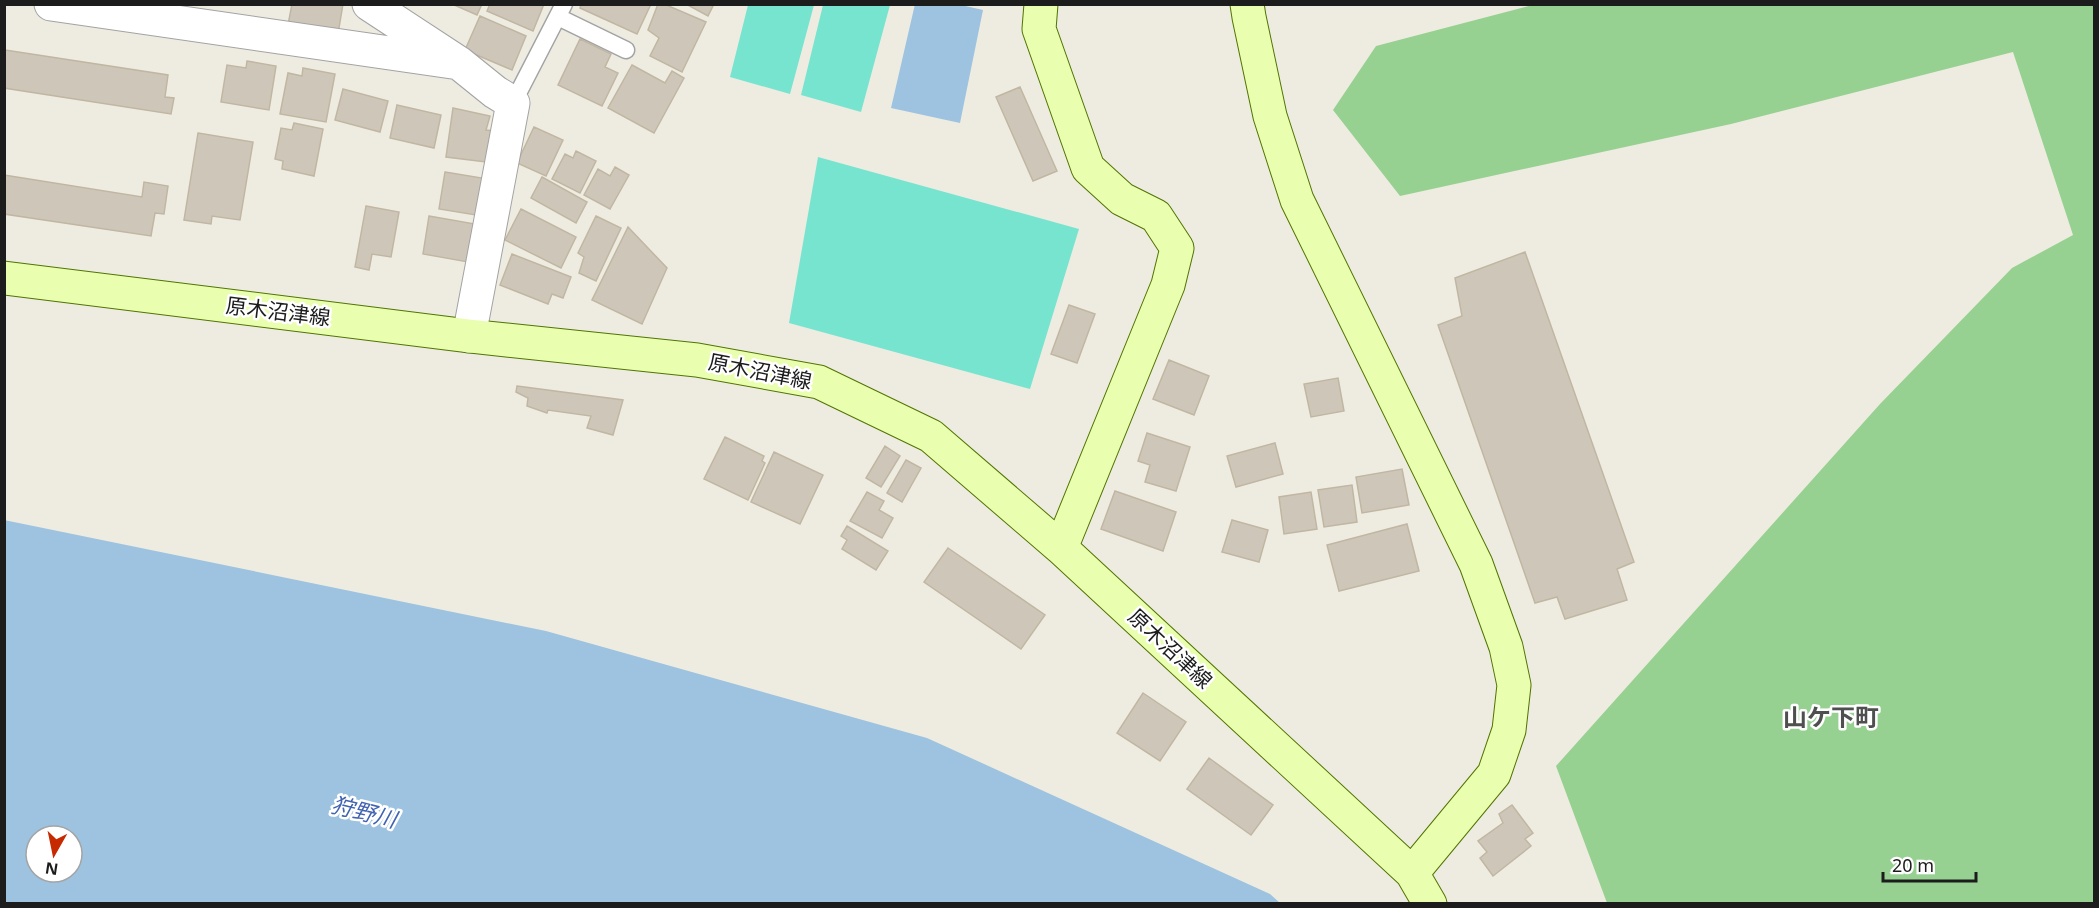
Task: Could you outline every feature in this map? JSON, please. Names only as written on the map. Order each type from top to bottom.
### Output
[{"type":"main road","points":[[1041,4],[1039,29],[1088,168],[1122,199],[1155,216],[1177,248],[1168,285],[1061,548]]},
{"type":"main road","points":[[1247,4],[1270,116],[1297,200],[1476,564],[1506,646],[1514,685],[1509,730],[1494,774],[1412,873]]},
{"type":"main road","name":"原木沼津線","points":[[4,278],[470,336],[698,360],[819,382],[931,436],[1061,548],[1412,873],[1430,903]]},
{"type":"street","points":[[51,4],[459,63]]},
{"type":"street","points":[[369,4],[459,63],[495,92],[513,103],[470,336]]},
{"type":"lane","points":[[513,103],[561,11],[626,50]]},
{"type":"green space","points":[[1536,4],[2094,5],[2094,903],[1607,903],[1556,766],[1880,404],[2012,268],[2073,235],[2013,52],[1731,124],[1400,196],[1333,110],[1376,46]]},
{"type":"shaded area","points":[[748,5],[814,5],[790,94],[730,77]]},
{"type":"shaded area","points":[[823,5],[890,5],[861,112],[801,95]]},
{"type":"shaded area","points":[[818,157],[1079,229],[1030,389],[789,323]]},
{"type":"water","points":[[915,4],[961,5],[983,10],[960,123],[891,108]]},
{"type":"water","name":"狩野川","points":[[4,520],[546,631],[927,738],[1270,894],[1280,903],[5,903]]},
{"type":"building","points":[[292,4],[343,4],[338,34],[288,25]]},
{"type":"building","points":[[452,4],[482,4],[477,15]]},
{"type":"building","points":[[490,4],[544,4],[533,31],[487,11]]},
{"type":"building","points":[[581,4],[651,4],[637,34],[580,8]]},
{"type":"building","points":[[658,4],[664,4],[706,22],[682,72],[650,56],[659,38],[648,30]]},
{"type":"building","points":[[686,4],[714,4],[708,16]]},
{"type":"building","points":[[480,16],[526,36],[512,70],[465,50]]},
{"type":"building","points":[[580,39],[611,54],[605,67],[618,73],[602,106],[558,85]]},
{"type":"building","points":[[5,50],[168,75],[165,97],[174,98],[171,114],[4,88]]},
{"type":"building","points":[[247,61],[276,66],[269,110],[221,102],[227,65],[246,68]]},
{"type":"building","points":[[632,65],[665,83],[672,71],[684,78],[654,133],[608,108]]},
{"type":"building","points":[[303,68],[335,74],[326,122],[280,114],[288,73],[302,76]]},
{"type":"building","points":[[1020,87],[1057,171],[1033,181],[996,97]]},
{"type":"building","points":[[343,89],[388,101],[380,132],[335,120]]},
{"type":"building","points":[[397,105],[441,115],[434,148],[390,138]]},
{"type":"building","points":[[453,108],[490,116],[486,130],[495,131],[486,162],[446,157]]},
{"type":"building","points":[[294,123],[323,129],[314,176],[282,169],[283,161],[275,159],[281,128],[292,130]]},
{"type":"building","points":[[534,127],[563,140],[546,176],[517,163]]},
{"type":"building","points":[[198,133],[253,142],[240,220],[212,216],[211,224],[184,220]]},
{"type":"building","points":[[576,151],[596,161],[580,193],[552,179],[565,154],[573,158]]},
{"type":"building","points":[[615,167],[629,175],[610,209],[584,195],[598,169],[610,176]]},
{"type":"building","points":[[445,172],[488,179],[482,216],[439,209]]},
{"type":"building","points":[[4,175],[142,197],[144,182],[168,186],[164,214],[155,213],[151,236],[4,214]]},
{"type":"building","points":[[542,177],[587,202],[576,223],[531,198]]},
{"type":"building","points":[[366,206],[399,212],[391,257],[372,254],[369,270],[355,267]]},
{"type":"building","points":[[521,209],[576,237],[561,268],[505,240]]},
{"type":"building","points":[[429,216],[475,224],[468,262],[423,254]]},
{"type":"building","points":[[596,216],[621,228],[596,281],[579,273],[584,257],[578,253]]},
{"type":"building","points":[[628,227],[667,268],[642,324],[592,300]]},
{"type":"building","points":[[1525,252],[1634,562],[1617,569],[1627,600],[1565,619],[1557,597],[1535,603],[1438,325],[1462,316],[1455,278]]},
{"type":"building","points":[[512,254],[571,277],[563,298],[552,294],[548,304],[500,285]]},
{"type":"building","points":[[1069,305],[1095,314],[1077,363],[1051,354]]},
{"type":"building","points":[[1169,360],[1209,376],[1194,415],[1153,399]]},
{"type":"building","points":[[1338,378],[1344,411],[1311,417],[1304,384]]},
{"type":"building","points":[[517,386],[623,400],[613,435],[587,428],[591,416],[548,410],[547,413],[527,406],[528,398],[516,392]]},
{"type":"building","points":[[1147,433],[1190,447],[1176,491],[1145,482],[1150,465],[1138,461]]},
{"type":"building","points":[[725,437],[764,456],[762,461],[765,463],[748,500],[704,479]]},
{"type":"building","points":[[1275,443],[1283,474],[1236,487],[1227,456]]},
{"type":"building","points":[[885,446],[900,456],[881,487],[866,478]]},
{"type":"building","points":[[774,452],[823,475],[800,524],[751,502]]},
{"type":"building","points":[[906,460],[921,468],[902,502],[887,493]]},
{"type":"building","points":[[1402,469],[1409,505],[1362,513],[1356,477]]},
{"type":"building","points":[[1352,485],[1357,522],[1324,527],[1318,490]]},
{"type":"building","points":[[1115,491],[1176,512],[1163,551],[1101,529]]},
{"type":"building","points":[[867,492],[884,501],[879,510],[893,518],[882,538],[850,521]]},
{"type":"building","points":[[1311,492],[1317,529],[1284,534],[1279,497]]},
{"type":"building","points":[[1232,520],[1268,530],[1259,562],[1222,552]]},
{"type":"building","points":[[1407,524],[1419,571],[1339,591],[1327,545]]},
{"type":"building","points":[[847,526],[888,551],[876,570],[842,549],[847,540],[841,536]]},
{"type":"building","points":[[948,548],[1045,615],[1021,649],[924,582]]},
{"type":"building","points":[[1143,693],[1186,722],[1160,761],[1117,733]]},
{"type":"building","points":[[1209,758],[1273,805],[1251,835],[1187,789]]},
{"type":"building","points":[[1512,805],[1533,833],[1525,839],[1531,846],[1493,876],[1480,858],[1487,852],[1478,841],[1503,823],[1499,814]]},
{"type":"district","name":"山ケ下町","points":[[1831,718]]}]
